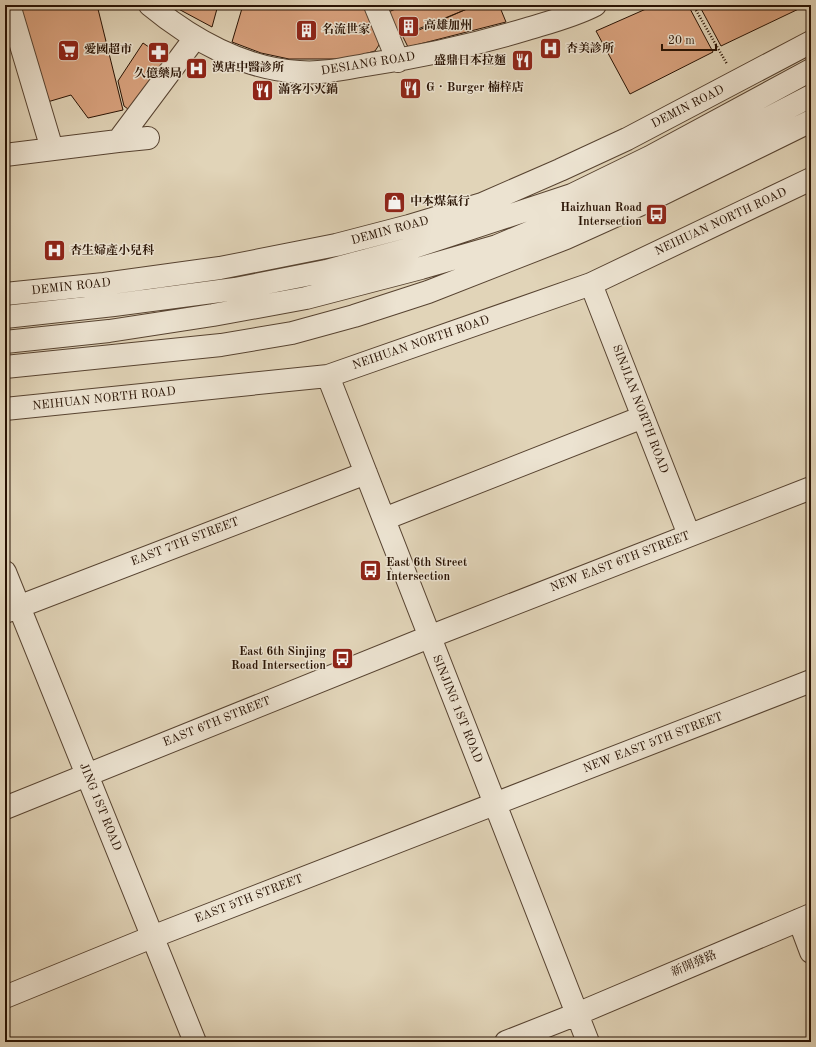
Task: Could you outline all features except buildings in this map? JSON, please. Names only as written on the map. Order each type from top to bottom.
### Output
[{"type":"street","points":[[9,5],[52,149]]},
{"type":"street","name":"DESIANG ROAD","points":[[150,5],[165,18],[195,38],[232,56],[273,68],[299,72],[329,71],[398,61],[489,40],[562,19],[589,6]]},
{"type":"street","points":[[375,5],[398,61]]},
{"type":"street","points":[[118,141],[195,38]]},
{"type":"street","name":"DEMIN ROAD","points":[[5,294],[104,284],[220,268],[336,245],[410,226],[482,204],[627,139],[738,82],[811,42]]},
{"type":"street","name":"DEMIN ROAD","points":[[5,317],[235,290],[326,271],[408,249],[572,195],[650,158],[811,70]]},
{"type":"street","points":[[5,342],[109,331],[213,315],[306,298],[421,268],[497,246],[578,212],[659,175],[811,96]]},
{"type":"street","points":[[5,367],[221,345],[292,333],[354,316],[428,292],[566,238],[648,201],[811,121]]},
{"type":"street","points":[[5,155],[148,138]]},
{"type":"street","name":"NEIHUAN NORTH ROAD","points":[[5,409],[328,376],[591,284],[811,179]]},
{"type":"street","name":"SINJIAN NORTH ROAD","points":[[591,284],[689,535]]},
{"type":"street","name":"SINJING 1ST ROAD","points":[[328,376],[588,1042]]},
{"type":"street","points":[[384,519],[643,417]]},
{"type":"street","name":"EAST 7TH STREET","points":[[12,609],[366,473]]},
{"type":"street","name":"NEW EAST 6TH STREET","points":[[429,637],[811,488]]},
{"type":"street","name":"JING 1ST ROAD","points":[[5,572],[12,609],[87,774],[195,1042]]},
{"type":"street","name":"EAST 6TH STREET","points":[[5,808],[429,637]]},
{"type":"street","name":"NEW EAST 5TH STREET","points":[[495,804],[811,681]]},
{"type":"street","name":"EAST 5TH STREET","points":[[5,997],[152,937],[495,804]]},
{"type":"street","points":[[805,918],[811,952]]},
{"type":"street","name":"新開發路","points":[[506,1042],[577,1014],[805,918]]},
{"type":"path","points":[[693,5],[738,82]]},
{"type":"place","name":"高雄加州","points":[[408,26]]},
{"type":"place","name":"名流世家","points":[[307,30]]},
{"type":"place","name":"杏美診所","points":[[550,49]]},
{"type":"place","name":"愛國超市","points":[[68,50]]},
{"type":"place","name":"久億藥局","points":[[158,53]]},
{"type":"place","name":"盛鼎日本拉麵","points":[[522,61]]},
{"type":"place","name":"漢唐中醫診所","points":[[197,68]]},
{"type":"place","name":"G．Burger 楠梓店","points":[[411,88]]},
{"type":"place","name":"滿客小火鍋","points":[[262,90]]},
{"type":"place","name":"中本煤氣行","points":[[395,202]]},
{"type":"place","name":"Haizhuan Road Intersection","points":[[657,215]]},
{"type":"place","name":"杏生婦產小兒科","points":[[54,251]]},
{"type":"place","name":"East 6th Street Intersection","points":[[371,570]]},
{"type":"place","name":"East 6th Sinjing Road Intersection","points":[[342,659]]}]
